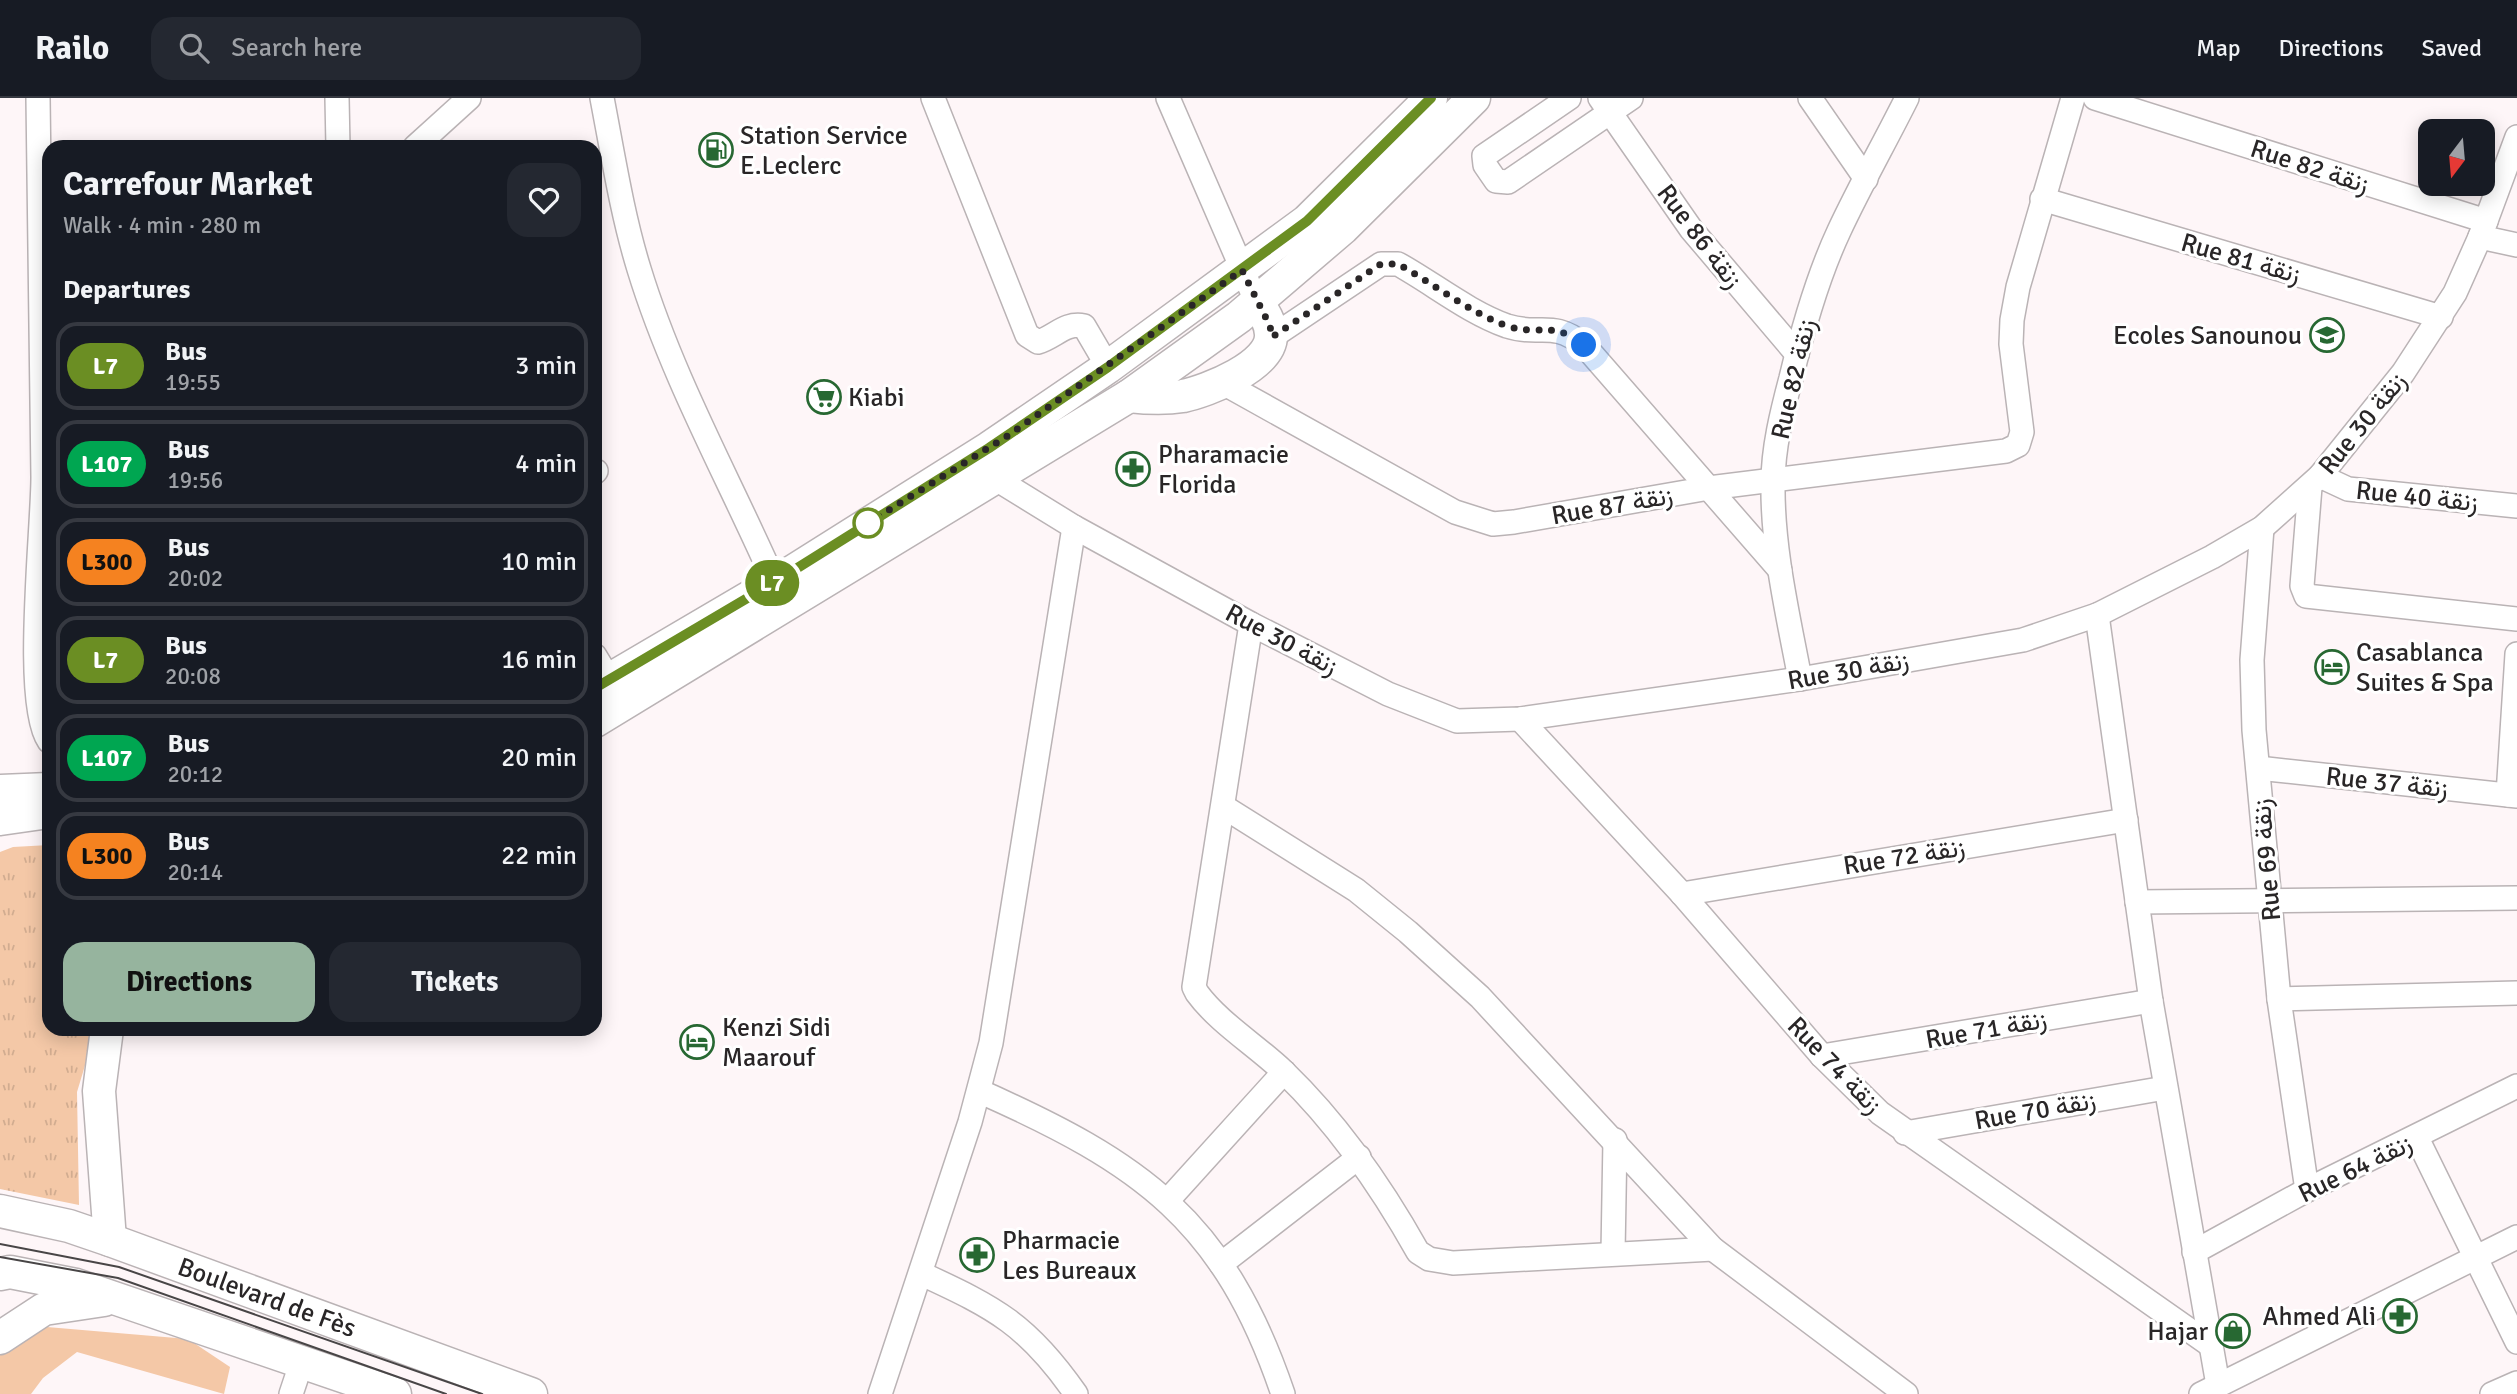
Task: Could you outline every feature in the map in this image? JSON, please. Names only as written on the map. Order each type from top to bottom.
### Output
[{"type":"main road","points":[[602,673],[774,582],[989,448],[1108,367],[1307,221],[1431,98]]},
{"type":"main road","points":[[602,717],[1129,396],[1239,317],[1343,228],[1474,98]]},
{"type":"main road","points":[[1129,396],[1158,399],[1180,396],[1223,383],[1266,352],[1272,337],[1264,312],[1256,301]]},
{"type":"main road","points":[[0,791],[42,789]]},
{"type":"main road","points":[[0,820],[42,813]]},
{"type":"main road","points":[[106,1036],[99,1091],[110,1240]]},
{"type":"main road","name":"Boulevard de Fès","points":[[0,1211],[69,1226],[110,1240],[531,1394]]},
{"type":"main road","name":"Boulevard de Fès","points":[[0,1274],[39,1277],[122,1300],[395,1394]]},
{"type":"main road","points":[[0,1338],[44,1308],[89,1301],[122,1300]]},
{"type":"street","points":[[38,98],[42,265]]},
{"type":"street","points":[[337,98],[338,140]]},
{"type":"street","points":[[423,140],[469,98]]},
{"type":"street","points":[[602,98],[618,184],[639,269],[660,330],[774,582]]},
{"type":"street","points":[[933,98],[1027,335],[1038,342],[1074,324],[1084,326],[1108,367]]},
{"type":"street","points":[[1168,98],[1256,301]]},
{"type":"street","points":[[1569,98],[1484,156],[1485,165],[1496,181],[1508,182],[1605,105],[1631,98]]},
{"type":"street","points":[[1810,98],[1866,179]]},
{"type":"street","name":"Rue 82 زنقة","points":[[1800,678],[1780,570],[1773,483],[1779,424],[1820,278],[1839,232],[1907,98]]},
{"type":"street","points":[[2042,199],[2073,98]]},
{"type":"street","name":"Rue 82 زنقة","points":[[2095,98],[2483,229],[2517,245]]},
{"type":"street","name":"Rue 86 زنقة","points":[[1605,105],[1714,258],[1797,354]]},
{"type":"street","name":"Rue 30 زنقة","points":[[996,479],[1073,527],[1251,624],[1427,712],[1457,721],[1520,719],[1800,678],[2023,640],[2097,615],[2262,528],[2315,482],[2379,406],[2441,317],[2483,229],[2517,137]]},
{"type":"street","name":"Rue 81 زنقة","points":[[2042,199],[2441,317]]},
{"type":"street","name":"Rue 87 زنقة","points":[[1223,383],[1455,512],[1493,524],[1709,488],[1773,483],[2006,451],[2018,445],[2022,432],[2011,344],[2012,320],[2018,287],[2042,199]]},
{"type":"street","points":[[1272,337],[1381,264],[1389,262],[1405,268],[1492,320],[1511,327],[1552,328],[1568,332],[1584,345],[1780,570]]},
{"type":"street","points":[[2315,482],[2302,586],[2306,596],[2517,619]]},
{"type":"street","name":"Rue 40 زنقة","points":[[2315,482],[2348,489],[2517,506]]},
{"type":"street","points":[[880,1394],[922,1274],[979,1091],[990,1043],[1073,527]]},
{"type":"street","name":"Rue 69 زنقة","points":[[2262,528],[2252,660],[2258,768],[2279,999],[2307,1190]]},
{"type":"street","points":[[42,550],[36,658],[38,713],[42,723]]},
{"type":"street","points":[[2097,615],[2151,1001],[2209,1344],[2210,1390],[2517,1237]]},
{"type":"street","points":[[1251,624],[1194,987],[1205,1002],[1284,1072],[1326,1116],[1359,1157],[1418,1252],[1429,1259],[1453,1263],[1613,1252],[1713,1249]]},
{"type":"street","points":[[2513,795],[2517,654]]},
{"type":"street","name":"Rue 74 زنقة","points":[[1520,719],[1682,894],[1822,1056],[1905,1133],[2209,1344]]},
{"type":"street","name":"Rue 37 زنقة","points":[[2258,768],[2513,795]]},
{"type":"street","points":[[1224,807],[1356,890],[1408,932],[1480,997],[1713,1249],[1906,1394]]},
{"type":"street","name":"Rue 72 زنقة","points":[[1682,894],[2126,820]]},
{"type":"street","points":[[2137,902],[2517,898]]},
{"type":"street","points":[[2279,999],[2517,993]]},
{"type":"street","name":"Rue 71 زنقة","points":[[1822,1056],[2151,1001]]},
{"type":"street","points":[[1168,1200],[1284,1072]]},
{"type":"street","name":"Rue 64 زنقة","points":[[2194,1252],[2307,1190],[2417,1138],[2517,1086]]},
{"type":"street","name":"Rue 70 زنقة","points":[[1905,1133],[2165,1088]]},
{"type":"street","points":[[979,1091],[1083,1140],[1124,1165],[1168,1200],[1197,1230],[1249,1309],[1283,1394]]},
{"type":"street","points":[[2417,1138],[2517,1342]]},
{"type":"street","points":[[1613,1252],[1615,1140]]},
{"type":"street","points":[[1221,1264],[1359,1157]]},
{"type":"street","points":[[922,1274],[985,1303],[1024,1331],[1076,1394]]},
{"type":"street","points":[[291,1394],[303,1361]]},
{"type":"street","points":[[2493,1394],[2517,1383]]},
{"type":"green space","points":[[42,845],[42,1036],[94,1036],[77,1092],[79,1205],[0,1189],[0,852],[13,847]]},
{"type":"green space","points":[[44,1309],[47,1327],[188,1339],[230,1367],[224,1394],[77,1352],[43,1378],[31,1394],[0,1394],[0,1341]]},
{"type":"tram line","points":[[0,1244],[119,1267],[482,1394]]},
{"type":"tram line","points":[[0,1257],[118,1278],[446,1394]]},
{"type":"bus line","name":"L7","points":[[602,684],[783,577],[989,448],[1108,367],[1222,286],[1307,221],[1431,98]]},
{"type":"place","name":"Station Service E.Leclerc","points":[[716,150]]},
{"type":"place","name":"Ecoles Sanounou","points":[[2327,335]]},
{"type":"place","name":"Kiabi","points":[[824,397]]},
{"type":"place","name":"Pharamacie Florida","points":[[1133,469]]},
{"type":"place","name":"Casablanca Suites & Spa","points":[[2332,667]]},
{"type":"place","name":"Kenzi Sidi Maarouf","points":[[697,1042]]},
{"type":"place","name":"Pharmacie Les Bureaux","points":[[977,1255]]},
{"type":"place","name":"Ahmed Ali","points":[[2400,1316]]},
{"type":"place","name":"Hajar","points":[[2233,1331]]},
{"type":"route","points":[[868,523],[1009,435],[1242,270],[1264,312],[1272,337],[1381,264],[1389,262],[1398,264],[1492,320],[1511,327],[1552,328],[1568,332],[1584,345]]}]
